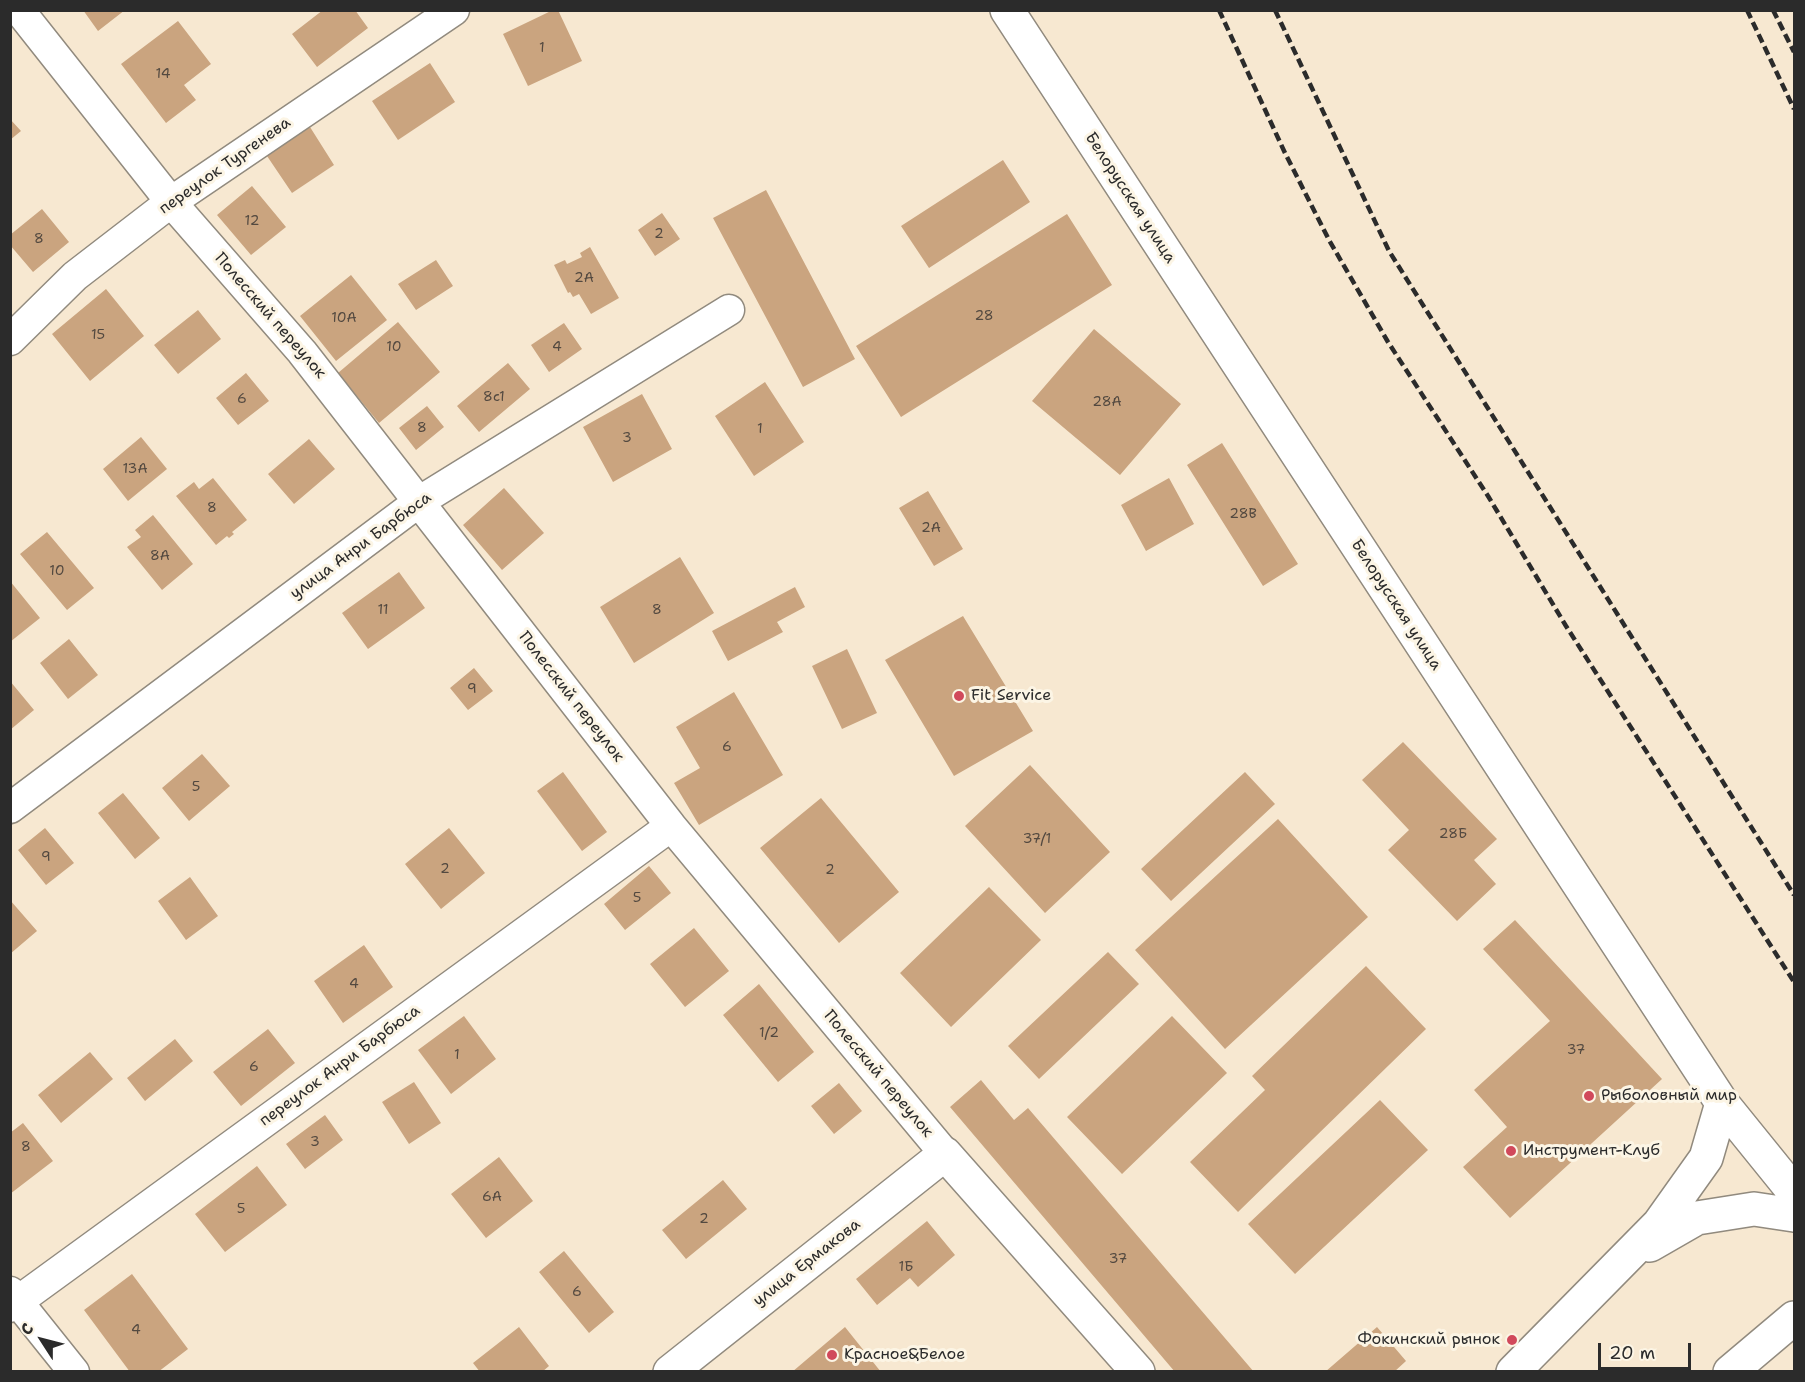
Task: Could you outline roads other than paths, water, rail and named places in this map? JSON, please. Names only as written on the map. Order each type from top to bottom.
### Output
[{"type":"street","name":"Полесский переулок","points":[[19,10],[171,202],[302,352],[671,826],[945,1154],[1138,1371]]},
{"type":"street","name":"переулок Тургенева","points":[[10,340],[75,276],[171,202],[454,10]]},
{"type":"street","name":"Белорусская улица","points":[[1007,10],[1722,1103],[1794,1192]]},
{"type":"street","name":"улица Анри Барбюса","points":[[10,808],[420,501],[729,310]]},
{"type":"street","name":"переулок Анри Барбюса","points":[[13,1300],[671,826]]},
{"type":"street","points":[[1513,1371],[1659,1224],[1706,1158],[1722,1103]]},
{"type":"street","name":"улица Ермакова","points":[[670,1371],[945,1154]]},
{"type":"street","points":[[1628,1257],[1697,1218],[1754,1209],[1794,1215]]},
{"type":"street","points":[[13,1300],[74,1371]]},
{"type":"street","points":[[1730,1371],[1794,1318]]},
{"type":"railway","points":[[1219,10],[1285,153],[1329,240],[1388,342],[1488,496],[1566,626],[1794,982]]},
{"type":"railway","points":[[1275,10],[1389,251],[1794,895]]},
{"type":"railway","points":[[1747,10],[1794,109]]},
{"type":"railway","points":[[1773,10],[1794,52]]},
{"type":"place","name":"Fit Service","points":[[959,696]]},
{"type":"place","name":"Рыболовный мир","points":[[1589,1096]]},
{"type":"place","name":"Инструмент-Клуб","points":[[1511,1151]]},
{"type":"place","name":"Фокинский рынок","points":[[1512,1340]]},
{"type":"place","name":"Красное&Белое","points":[[832,1355]]}]
